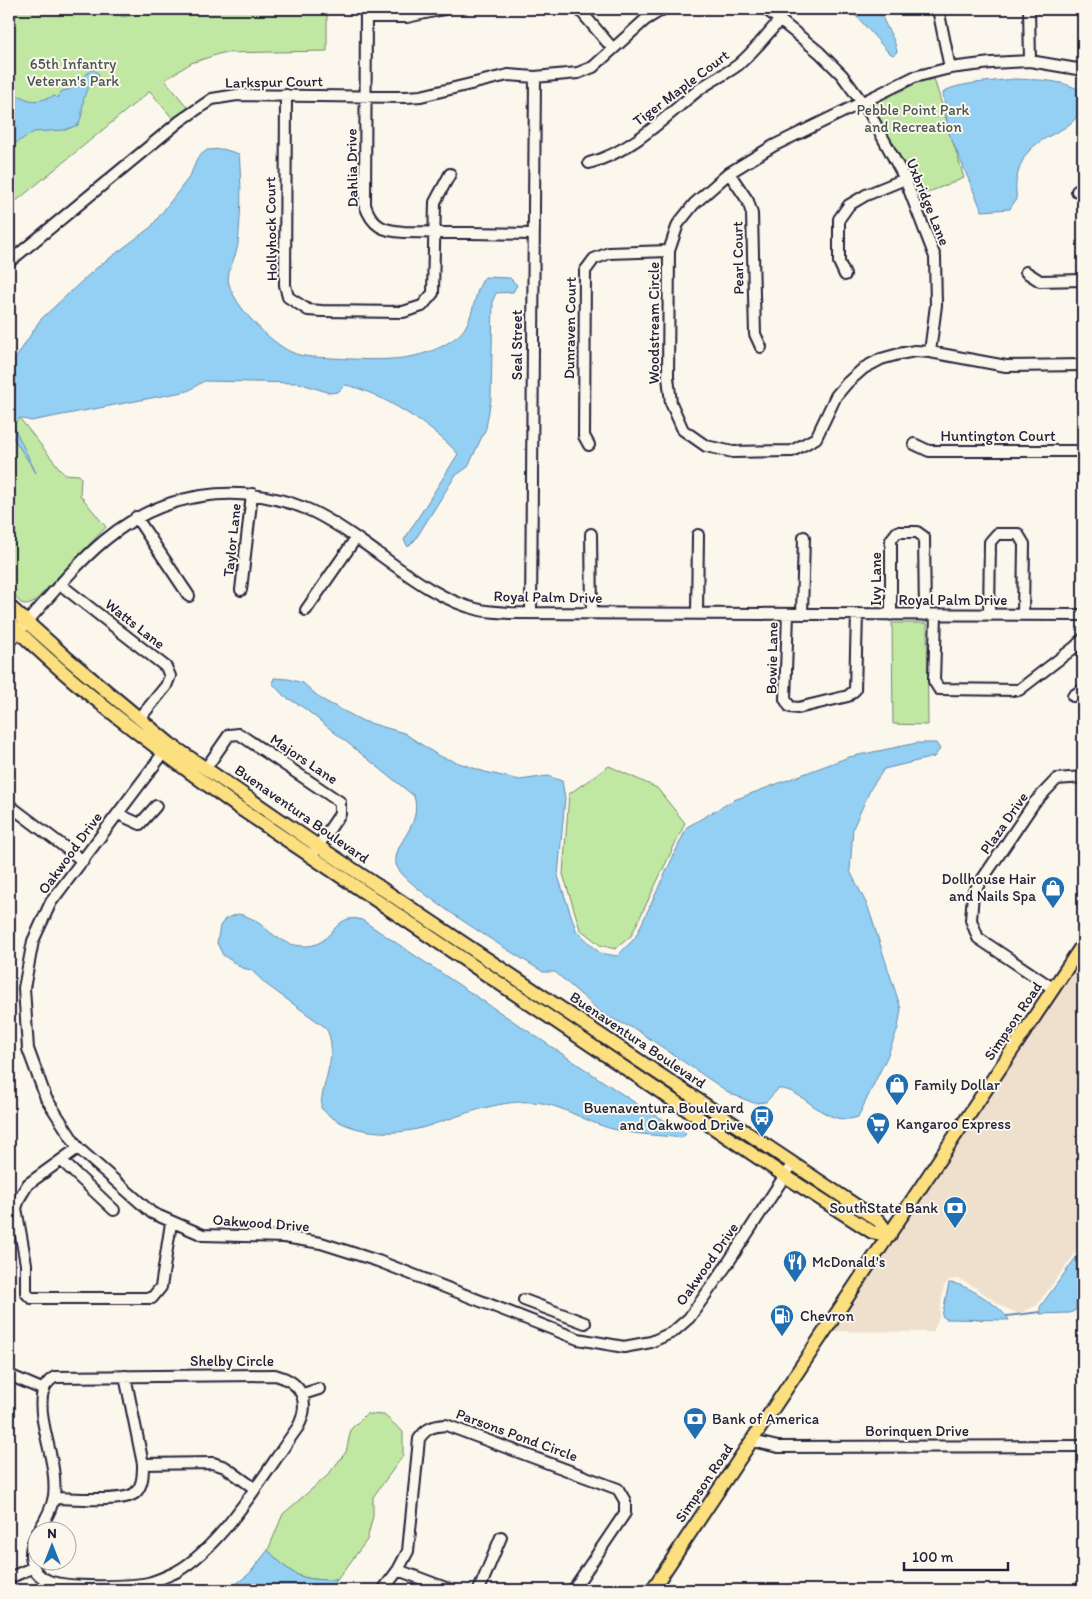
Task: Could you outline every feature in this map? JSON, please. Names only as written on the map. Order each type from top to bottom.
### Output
[{"type":"main road","name":"Buenaventura Boulevard","points":[[9,606],[23,627],[166,749],[785,1176],[872,1232],[890,1236]]},
{"type":"main road","name":"Buenaventura Boulevard","points":[[9,622],[23,627],[68,660],[140,718],[166,749],[206,768],[314,851]]},
{"type":"main road","name":"Buenaventura Boulevard","points":[[328,861],[793,1163],[879,1221],[890,1236]]},
{"type":"main road","name":"Simpson Road","points":[[657,1589],[752,1441],[1083,944]]},
{"type":"street","points":[[366,13],[407,17],[444,9]]},
{"type":"street","points":[[579,9],[613,49]]},
{"type":"street","name":"Larkspur Court","points":[[9,262],[180,121],[212,100],[236,95],[421,96],[508,75],[535,77],[578,73],[592,66],[645,20],[663,9]]},
{"type":"street","name":"Uxbridge Lane","points":[[766,9],[819,52],[842,75],[869,112],[905,179],[935,257],[936,305],[930,352]]},
{"type":"street","points":[[938,9],[950,68]]},
{"type":"street","points":[[1029,9],[1030,61]]},
{"type":"street","name":"Dahlia Drive","points":[[366,13],[365,206],[373,223],[385,231],[532,234]]},
{"type":"street","name":"Tiger Maple Court","points":[[589,163],[610,158],[629,146],[701,87],[723,76],[741,63],[780,20]]},
{"type":"street","name":"Woodstream Circle","points":[[1083,70],[1030,61],[950,68],[914,77],[773,146],[729,173],[694,204],[678,224],[669,251],[668,377],[671,403],[683,430],[706,446],[733,452],[792,451],[816,438],[836,396],[864,368],[881,359],[915,351],[1006,366],[1083,365]]},
{"type":"street","name":"Seal Street","points":[[531,613],[532,234],[535,77]]},
{"type":"street","name":"Hollyhock Court","points":[[286,95],[284,275],[288,297],[308,310],[403,312],[422,306],[433,293],[435,202],[450,174]]},
{"type":"street","name":"Pearl Court","points":[[729,173],[748,201],[752,214],[755,334],[761,347]]},
{"type":"street","points":[[845,275],[839,262],[839,219],[849,206],[866,195],[905,179]]},
{"type":"street","name":"Dunraven Court","points":[[589,445],[584,436],[585,271],[594,259],[609,253],[669,251]]},
{"type":"street","points":[[1026,272],[1040,281],[1083,280]]},
{"type":"street","name":"Huntington Court","points":[[914,444],[929,451],[1083,451]]},
{"type":"street","name":"Royal Palm Drive","points":[[9,642],[103,541],[136,517],[159,506],[198,496],[220,493],[252,494],[280,499],[308,509],[356,538],[423,585],[479,610],[531,613],[1083,615]]},
{"type":"street","name":"Taylor Lane","points":[[241,590],[252,494]]},
{"type":"street","points":[[136,517],[189,596]]},
{"type":"street","name":"Ivy Lane","points":[[891,615],[891,540],[897,532],[917,532],[924,537],[924,614]]},
{"type":"street","points":[[591,534],[592,613]]},
{"type":"street","points":[[989,615],[990,542],[997,534],[1018,534],[1024,544],[1023,615]]},
{"type":"street","points":[[696,614],[698,535]]},
{"type":"street","points":[[802,614],[804,537]]},
{"type":"street","points":[[306,610],[356,538]]},
{"type":"street","name":"Watts Lane","points":[[61,585],[166,667],[170,676],[166,686],[140,718]]},
{"type":"street","name":"Bowie Lane","points":[[788,614],[785,699],[790,707],[798,708],[848,696],[856,690],[857,614]]},
{"type":"street","points":[[936,615],[934,681],[939,689],[1019,690],[1083,639]]},
{"type":"street","points":[[1072,696],[1083,689]]},
{"type":"street","name":"Majors Lane","points":[[206,768],[229,735],[239,734],[340,802],[340,814],[314,851]]},
{"type":"street","name":"Oakwood Drive","points":[[166,749],[51,902],[33,941],[24,988],[28,1049],[46,1098],[78,1148],[152,1213],[171,1223],[203,1234],[284,1237],[321,1243],[378,1261],[578,1339],[624,1347],[651,1342],[673,1332],[689,1318],[721,1273],[793,1163]]},
{"type":"street","name":"Plaza Drive","points":[[1054,989],[978,938],[970,920],[973,893],[1034,803],[1055,781],[1057,779],[1083,778]]},
{"type":"street","points":[[118,814],[140,824],[156,806]]},
{"type":"street","points":[[12,809],[83,860]]},
{"type":"street","points":[[78,1148],[28,1184],[16,1208],[26,1264],[26,1293],[31,1298],[152,1298],[161,1287],[171,1223]]},
{"type":"street","points":[[62,1160],[114,1210]]},
{"type":"street","points":[[524,1300],[585,1323]]},
{"type":"street","name":"Shelby Circle","points":[[44,1390],[50,1380],[60,1376],[275,1374],[293,1381],[303,1394]]},
{"type":"street","points":[[9,1375],[44,1390],[42,1408],[54,1467],[54,1498],[44,1522]]},
{"type":"street","points":[[54,1498],[128,1496],[135,1492],[142,1482],[143,1464],[125,1376]]},
{"type":"street","points":[[38,1572],[43,1577],[61,1587],[136,1584],[150,1582],[178,1571],[209,1547],[224,1531],[298,1427],[304,1414],[303,1394],[319,1389]]},
{"type":"street","name":"Parsons Pond Circle","points":[[383,1590],[398,1570],[408,1551],[419,1439],[424,1431],[434,1426],[446,1425],[618,1489],[625,1501],[625,1513],[574,1590]]},
{"type":"street","name":"Borinquen Drive","points":[[752,1441],[778,1447],[1083,1446]]},
{"type":"street","points":[[143,1464],[213,1462],[225,1467],[254,1488]]},
{"type":"street","points":[[479,1590],[501,1537]]},
{"type":"street","points":[[9,1578],[28,1570]]},
{"type":"street","points":[[398,1570],[451,1590]]},
{"type":"shaded area","points":[[1083,952],[1083,1243],[1037,1305],[1019,1314],[1002,1306],[973,1286],[959,1279],[949,1280],[944,1286],[939,1317],[933,1332],[830,1331]]},
{"type":"green space","name":"65th Infantry Veteran's Park","points":[[9,9],[114,9],[122,17],[164,9],[327,9],[327,51],[222,53],[191,63],[165,80],[188,108],[173,119],[150,91],[9,207]]},
{"type":"green space","name":"Pebble Point Park and Recreation","points":[[933,75],[964,178],[919,196],[866,103]]},
{"type":"green space","points":[[9,331],[11,331],[17,415],[64,474],[79,475],[81,478],[80,495],[106,527],[33,603],[27,605],[21,603],[9,590]]},
{"type":"green space","points":[[892,623],[927,623],[928,725],[893,724]]},
{"type":"green space","points":[[609,766],[657,788],[685,823],[631,936],[615,949],[600,945],[580,929],[563,874],[569,794]]},
{"type":"green space","points":[[366,1414],[384,1415],[403,1432],[403,1456],[373,1497],[373,1516],[367,1540],[337,1580],[306,1578],[298,1575],[268,1550],[283,1514],[327,1476],[346,1452],[351,1429]]},
{"type":"water","points":[[848,9],[880,9],[897,52],[893,55],[888,52]]},
{"type":"water","points":[[93,69],[99,74],[97,82],[87,90],[78,125],[65,130],[34,132],[9,147],[9,98],[20,96],[34,101],[55,96],[57,98],[62,91],[72,88]]},
{"type":"water","points":[[1014,79],[1058,82],[1075,88],[1083,92],[1082,105],[1078,115],[1072,122],[1038,143],[1026,154],[1017,175],[1016,199],[1010,209],[982,211],[948,131],[943,93],[955,87],[965,85]]},
{"type":"water","points":[[223,149],[239,154],[241,176],[238,244],[230,270],[229,284],[238,303],[254,323],[273,340],[291,352],[312,357],[382,360],[430,352],[445,345],[464,329],[471,314],[478,290],[485,277],[510,278],[517,285],[513,292],[496,293],[493,300],[491,399],[486,428],[468,467],[455,476],[415,540],[408,547],[404,540],[458,454],[436,433],[406,412],[358,388],[345,385],[338,392],[330,393],[299,383],[204,381],[188,391],[31,421],[20,418],[13,425],[36,473],[9,431],[9,369],[40,320],[94,270],[151,227],[190,176],[198,157],[207,150]]},
{"type":"water","points":[[274,678],[303,683],[321,699],[363,721],[404,733],[439,756],[485,772],[520,780],[548,776],[562,781],[565,798],[558,876],[576,930],[600,953],[617,956],[635,938],[687,827],[734,800],[849,757],[917,743],[936,743],[940,749],[934,757],[884,769],[871,788],[853,828],[850,871],[868,907],[901,1009],[898,1028],[887,1057],[858,1117],[846,1119],[824,1113],[787,1090],[778,1089],[766,1102],[754,1103],[731,1094],[637,1030],[604,1015],[555,972],[543,972],[487,937],[417,888],[402,874],[396,864],[399,848],[415,816],[414,796],[304,708],[284,696],[272,683]]},
{"type":"water","points":[[238,914],[256,921],[285,942],[306,946],[315,945],[322,941],[345,920],[362,920],[637,1104],[686,1134],[681,1138],[625,1132],[607,1128],[552,1105],[528,1102],[484,1108],[428,1126],[401,1132],[372,1131],[343,1124],[321,1108],[331,1056],[329,1036],[325,1027],[267,985],[251,970],[242,968],[223,955],[217,943],[220,926],[225,919]]},
{"type":"water","points":[[1077,1256],[1076,1310],[1070,1313],[1040,1314],[1040,1307]]},
{"type":"water","points":[[949,1283],[964,1287],[982,1296],[999,1309],[1009,1320],[946,1319],[942,1316]]},
{"type":"water","points":[[268,1550],[298,1575],[306,1578],[337,1580],[331,1590],[228,1590],[249,1574]]},
{"type":"waterway","points":[[1007,1316],[1040,1312]]},
{"type":"place","name":"Dollhouse Hair and Nails Spa","points":[[1053,909]]},
{"type":"place","name":"Family Dollar","points":[[897,1106]]},
{"type":"place","name":"Buenaventura Boulevard and Oakwood Drive","points":[[762,1138]]},
{"type":"place","name":"Kangaroo Express","points":[[878,1145]]},
{"type":"place","name":"SouthState Bank","points":[[955,1229]]},
{"type":"place","name":"McDonald's","points":[[795,1283]]},
{"type":"place","name":"Chevron","points":[[782,1337]]},
{"type":"place","name":"Bank of America","points":[[695,1440]]}]
